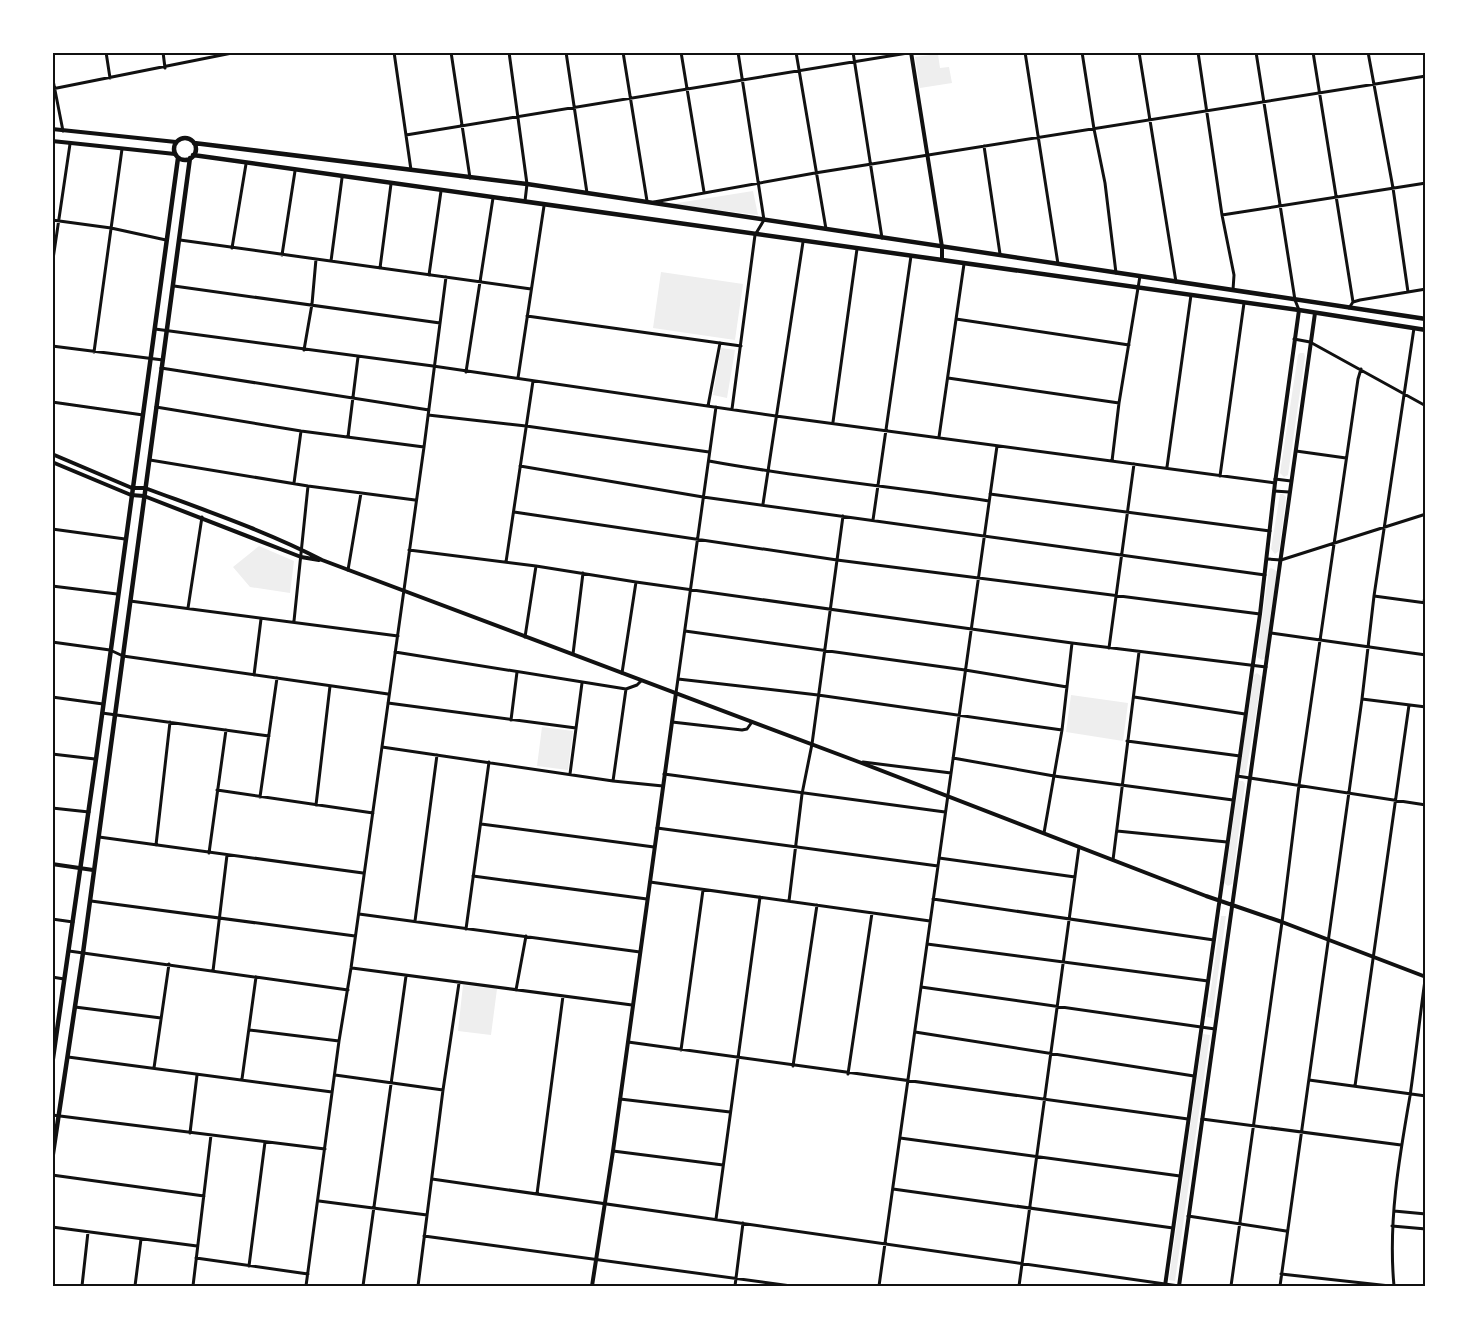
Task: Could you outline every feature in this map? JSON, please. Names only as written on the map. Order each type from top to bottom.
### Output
[{"type":"main road","points":[[52,1065],[167,240],[176,156],[174,146],[179,139],[187,138],[194,143],[527,184],[1425,319]]},
{"type":"main road","points":[[52,1160],[73,1007],[83,953],[161,368],[192,157],[195,152],[194,143]]},
{"type":"main road","points":[[176,156],[182,159],[192,157],[246,164],[1299,310],[1425,330]]},
{"type":"street","points":[[106,52],[110,78]]},
{"type":"street","points":[[163,52],[165,68]]},
{"type":"street","points":[[54,89],[237,52]]},
{"type":"street","points":[[394,52],[411,170]]},
{"type":"street","points":[[451,52],[470,178]]},
{"type":"street","points":[[509,52],[527,184],[525,203]]},
{"type":"street","points":[[566,52],[587,193]]},
{"type":"street","points":[[623,52],[647,203],[815,173],[1425,76]]},
{"type":"street","points":[[681,52],[704,192]]},
{"type":"street","points":[[732,409],[756,235],[764,220],[738,52]]},
{"type":"street","points":[[796,52],[826,230]]},
{"type":"street","points":[[853,52],[882,238]]},
{"type":"street","points":[[1025,52],[1058,264]]},
{"type":"street","points":[[1082,52],[1105,183],[1116,273]]},
{"type":"street","points":[[1139,52],[1176,282]]},
{"type":"street","points":[[1198,52],[1222,215],[1234,275],[1233,290]]},
{"type":"street","points":[[1165,1286],[1253,665],[1275,481],[1299,310],[1295,300],[1256,52]]},
{"type":"street","points":[[1313,52],[1353,302],[1349,308]]},
{"type":"street","points":[[1368,52],[1393,188],[1408,292]]},
{"type":"street","points":[[406,135],[912,53],[926,156],[942,247],[942,261]]},
{"type":"street","points":[[52,75],[63,130]]},
{"type":"street","points":[[52,129],[176,142]]},
{"type":"street","points":[[52,141],[176,156]]},
{"type":"street","points":[[52,266],[70,144]]},
{"type":"street","points":[[984,146],[1000,255]]},
{"type":"street","points":[[94,352],[122,149]]},
{"type":"street","points":[[232,248],[246,164]]},
{"type":"street","points":[[282,255],[295,171]]},
{"type":"street","points":[[330,261],[342,177]]},
{"type":"street","points":[[1222,215],[1425,183]]},
{"type":"street","points":[[380,268],[392,184]]},
{"type":"street","points":[[429,275],[441,191]]},
{"type":"street","points":[[466,372],[478,281],[493,198]]},
{"type":"street","points":[[518,378],[544,206]]},
{"type":"street","points":[[52,220],[111,228],[167,240]]},
{"type":"street","points":[[180,240],[531,289]]},
{"type":"street","points":[[763,504],[804,242]]},
{"type":"street","points":[[833,422],[857,249]]},
{"type":"street","points":[[873,520],[911,256]]},
{"type":"street","points":[[304,350],[312,304],[316,259]]},
{"type":"street","points":[[939,437],[964,264]]},
{"type":"street","points":[[1112,461],[1140,276]]},
{"type":"street","points":[[306,1287],[388,694],[396,652],[446,277]]},
{"type":"street","points":[[174,286],[440,323]]},
{"type":"street","points":[[1353,302],[1425,289]]},
{"type":"street","points":[[1167,467],[1191,295]]},
{"type":"street","points":[[1220,476],[1244,303]]},
{"type":"street","points":[[432,1179],[1165,1286],[1179,1286],[1281,560],[1294,451],[1317,303]]},
{"type":"street","points":[[527,316],[741,346]]},
{"type":"street","points":[[956,319],[1129,345]]},
{"type":"street","points":[[1280,1287],[1347,793],[1362,699],[1374,596],[1414,328]]},
{"type":"street","points":[[155,329],[1220,476],[1291,481]]},
{"type":"street","points":[[1294,339],[1310,342],[1425,406]]},
{"type":"street","points":[[708,406],[720,343]]},
{"type":"street","points":[[52,346],[163,360]]},
{"type":"street","points":[[348,437],[358,357]]},
{"type":"street","points":[[161,368],[429,412],[710,452]]},
{"type":"street","points":[[1231,1287],[1299,785],[1361,369]]},
{"type":"street","points":[[948,378],[1119,403]]},
{"type":"street","points":[[506,562],[533,381]]},
{"type":"street","points":[[52,402],[143,415]]},
{"type":"street","points":[[156,407],[300,431],[424,447]]},
{"type":"street","points":[[592,1287],[613,1151],[716,407]]},
{"type":"street","points":[[294,483],[300,431]]},
{"type":"street","points":[[879,1287],[997,446]]},
{"type":"street","points":[[1294,451],[1347,458]]},
{"type":"street","points":[[52,454],[132,488],[145,488],[302,549],[348,570],[1425,976],[1410,1094],[1401,1144],[1392,1226],[1392,1287],[1281,1274]]},
{"type":"street","points":[[150,460],[416,501]]},
{"type":"street","points":[[708,461],[768,472],[989,501]]},
{"type":"street","points":[[52,462],[131,495],[144,496],[202,517],[300,557],[322,560]]},
{"type":"street","points":[[1109,648],[1134,464]]},
{"type":"street","points":[[520,466],[703,497],[1265,575]]},
{"type":"street","points":[[294,622],[308,486]]},
{"type":"street","points":[[1274,491],[1289,492]]},
{"type":"street","points":[[348,570],[361,493]]},
{"type":"street","points":[[990,494],[1270,531]]},
{"type":"street","points":[[514,512],[837,560],[1260,614]]},
{"type":"street","points":[[1267,559],[1281,560],[1425,514]]},
{"type":"street","points":[[789,901],[802,794],[812,744],[843,516]]},
{"type":"street","points":[[188,608],[202,517]]},
{"type":"street","points":[[52,529],[125,539]]},
{"type":"street","points":[[409,550],[1072,643],[1266,667]]},
{"type":"street","points":[[525,637],[536,566]]},
{"type":"street","points":[[573,655],[583,573]]},
{"type":"street","points":[[622,674],[636,582]]},
{"type":"street","points":[[52,586],[117,594]]},
{"type":"street","points":[[1374,596],[1425,602],[1425,589]]},
{"type":"street","points":[[130,601],[398,636]]},
{"type":"street","points":[[254,675],[261,619]]},
{"type":"street","points":[[685,631],[965,670],[1067,687]]},
{"type":"street","points":[[1270,633],[1425,655]]},
{"type":"street","points":[[52,642],[110,650],[123,656],[388,694]]},
{"type":"street","points":[[1044,833],[1062,730],[1072,643]]},
{"type":"street","points":[[396,652],[626,689],[637,686],[641,681]]},
{"type":"street","points":[[1113,860],[1139,652]]},
{"type":"street","points":[[511,720],[517,672]]},
{"type":"street","points":[[260,797],[277,678]]},
{"type":"street","points":[[678,679],[818,695],[1062,730]]},
{"type":"street","points":[[570,774],[582,683]]},
{"type":"street","points":[[316,805],[330,686]]},
{"type":"street","points":[[612,781],[626,689]]},
{"type":"street","points":[[52,697],[103,704]]},
{"type":"street","points":[[1134,697],[1245,714]]},
{"type":"street","points":[[1362,699],[1425,707]]},
{"type":"street","points":[[387,703],[576,728]]},
{"type":"street","points":[[1355,1086],[1409,705]]},
{"type":"street","points":[[102,713],[269,736]]},
{"type":"street","points":[[156,845],[170,722]]},
{"type":"street","points":[[672,722],[742,730],[747,729],[752,722]]},
{"type":"street","points":[[209,853],[226,730]]},
{"type":"street","points":[[1127,741],[1240,756]]},
{"type":"street","points":[[382,747],[612,781],[663,786]]},
{"type":"street","points":[[52,754],[96,759]]},
{"type":"street","points":[[415,921],[437,754]]},
{"type":"street","points":[[953,758],[1054,776],[1233,800]]},
{"type":"street","points":[[466,929],[489,762]]},
{"type":"street","points":[[859,762],[951,773]]},
{"type":"street","points":[[664,774],[945,812]]},
{"type":"street","points":[[1237,776],[1425,805]]},
{"type":"street","points":[[217,790],[373,813]]},
{"type":"street","points":[[52,808],[89,812]]},
{"type":"street","points":[[481,824],[654,847]]},
{"type":"street","points":[[657,828],[938,866]]},
{"type":"street","points":[[1117,831],[1227,842]]},
{"type":"street","points":[[98,837],[364,873]]},
{"type":"street","points":[[1018,1287],[1079,847]]},
{"type":"street","points":[[213,971],[227,855]]},
{"type":"street","points":[[939,858],[1075,877]]},
{"type":"street","points":[[52,864],[93,870]]},
{"type":"street","points":[[473,876],[647,899]]},
{"type":"street","points":[[650,882],[930,921]]},
{"type":"street","points":[[681,1050],[703,890]]},
{"type":"street","points":[[716,1220],[760,897]]},
{"type":"street","points":[[933,899],[1214,940]]},
{"type":"street","points":[[89,901],[356,936]]},
{"type":"street","points":[[793,1066],[816,905]]},
{"type":"street","points":[[848,1074],[872,913]]},
{"type":"street","points":[[359,914],[640,952]]},
{"type":"street","points":[[52,919],[73,922]]},
{"type":"street","points":[[516,990],[526,936]]},
{"type":"street","points":[[927,944],[1208,981]]},
{"type":"street","points":[[69,951],[348,990]]},
{"type":"street","points":[[154,1068],[169,964]]},
{"type":"street","points":[[351,968],[633,1005]]},
{"type":"street","points":[[363,1287],[406,976]]},
{"type":"street","points":[[52,977],[64,979]]},
{"type":"street","points":[[242,1080],[256,977]]},
{"type":"street","points":[[423,1287],[418,1286],[459,983]]},
{"type":"street","points":[[921,987],[1215,1029]]},
{"type":"street","points":[[537,1194],[563,996]]},
{"type":"street","points":[[73,1007],[161,1018]]},
{"type":"street","points":[[249,1030],[339,1041]]},
{"type":"street","points":[[915,1032],[1194,1076]]},
{"type":"street","points":[[627,1042],[1188,1119]]},
{"type":"street","points":[[66,1057],[333,1092]]},
{"type":"street","points":[[190,1133],[197,1075]]},
{"type":"street","points":[[335,1075],[443,1090]]},
{"type":"street","points":[[1309,1080],[1425,1096]]},
{"type":"street","points":[[620,1099],[730,1112]]},
{"type":"street","points":[[52,1115],[325,1149]]},
{"type":"street","points":[[1202,1119],[1401,1144]]},
{"type":"street","points":[[193,1287],[211,1135]]},
{"type":"street","points":[[900,1138],[1180,1176]]},
{"type":"street","points":[[249,1266],[265,1142]]},
{"type":"street","points":[[613,1151],[723,1165]]},
{"type":"street","points":[[52,1175],[204,1196]]},
{"type":"street","points":[[893,1189],[1173,1228]]},
{"type":"street","points":[[318,1201],[427,1215]]},
{"type":"street","points":[[1394,1211],[1425,1214]]},
{"type":"street","points":[[1188,1216],[1286,1231]]},
{"type":"street","points":[[735,1287],[742,1223]]},
{"type":"street","points":[[1392,1226],[1425,1229]]},
{"type":"street","points":[[52,1227],[198,1246]]},
{"type":"street","points":[[82,1287],[88,1232]]},
{"type":"street","points":[[424,1236],[792,1287]]},
{"type":"street","points":[[135,1287],[141,1239]]},
{"type":"street","points":[[196,1258],[308,1274]]},
{"type":"shaded area","points":[[938,54],[940,68],[949,67],[952,83],[920,88],[915,57]]},
{"type":"shaded area","points":[[753,191],[758,215],[671,204]]},
{"type":"shaded area","points":[[661,272],[743,284],[735,340],[653,328]]},
{"type":"shaded area","points":[[721,348],[735,350],[727,398],[713,395]]},
{"type":"shaded area","points":[[1300,353],[1304,353],[1305,357],[1288,475],[1284,477],[1280,473]]},
{"type":"shaded area","points":[[1280,494],[1286,497],[1279,551],[1275,554],[1271,549]]},
{"type":"shaded area","points":[[259,546],[294,561],[290,593],[250,587],[233,567]]},
{"type":"shaded area","points":[[1269,569],[1277,571],[1265,658],[1262,660],[1257,657]]},
{"type":"shaded area","points":[[1257,673],[1262,677],[1246,773],[1242,775],[1239,772],[1254,675]]},
{"type":"shaded area","points":[[1071,695],[1128,703],[1123,741],[1066,732]]},
{"type":"shaded area","points":[[542,727],[573,731],[568,770],[537,766]]},
{"type":"shaded area","points":[[1239,781],[1245,784],[1232,884],[1228,886],[1224,883]]},
{"type":"shaded area","points":[[1221,916],[1226,916],[1212,1018],[1207,1017]]},
{"type":"shaded area","points":[[463,985],[497,989],[491,1035],[458,1031]]},
{"type":"shaded area","points":[[1203,1034],[1210,1035],[1175,1281],[1169,1280]]}]
